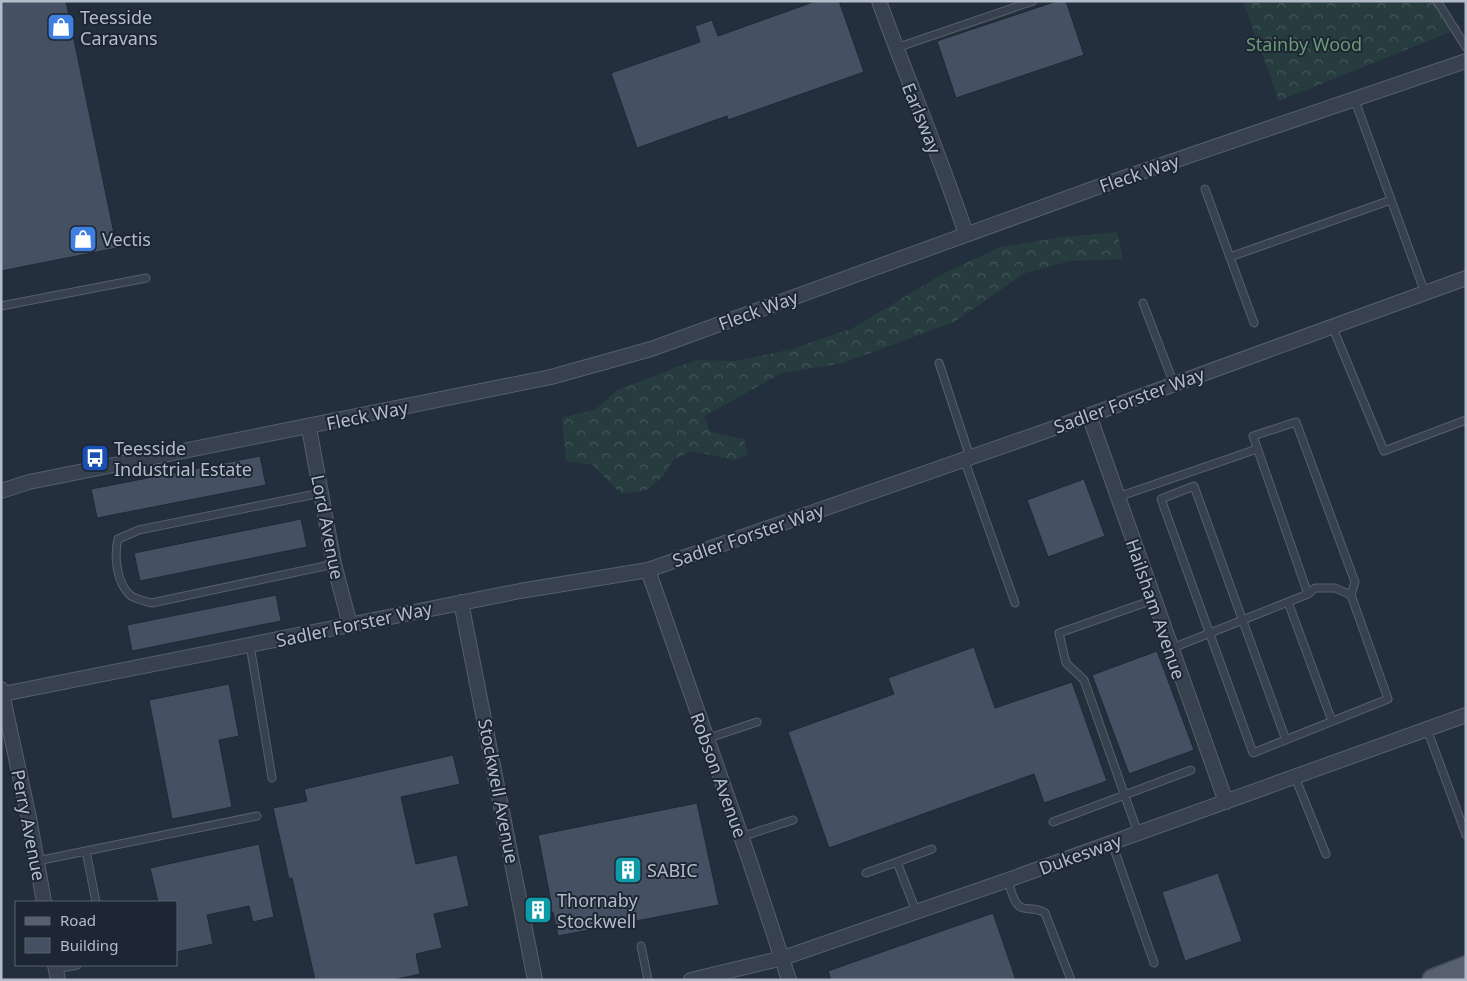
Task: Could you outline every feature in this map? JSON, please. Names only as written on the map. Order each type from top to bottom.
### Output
[{"type":"main road","points":[[1433,980],[1466,967]]},
{"type":"street","name":"Earlsway","points":[[879,1],[950,186],[966,234]]},
{"type":"street","name":"Fleck Way","points":[[1,491],[28,482],[184,450],[309,428],[551,377],[651,349],[966,234],[1354,98],[1466,61]]},
{"type":"street","name":"Sadler Forster Way","points":[[2,691],[250,645],[460,602],[648,570],[1088,415],[1466,278]]},
{"type":"street","name":"Hailsham Avenue","points":[[1088,415],[1170,650],[1226,802]]},
{"type":"street","name":"Lord Avenue","points":[[309,428],[334,564],[350,625]]},
{"type":"street","name":"Fleck Way","points":[[1,481],[28,482]]},
{"type":"street","name":"Robson Avenue","points":[[648,570],[789,980]]},
{"type":"street","name":"Stockwell Avenue","points":[[460,602],[535,980]]},
{"type":"street","name":"Perry Avenue","points":[[2,691],[44,901]]},
{"type":"street","name":"Dukesway","points":[[691,980],[717,977],[783,958],[1112,843],[1466,715]]},
{"type":"lane","points":[[896,48],[1034,1]]},
{"type":"lane","points":[[1437,1],[1466,47]]},
{"type":"lane","points":[[1354,98],[1425,293]]},
{"type":"lane","points":[[1205,189],[1254,323]]},
{"type":"lane","points":[[1230,257],[1391,200]]},
{"type":"lane","points":[[1,306],[146,278]]},
{"type":"lane","points":[[1144,303],[1174,384]]},
{"type":"lane","points":[[1332,326],[1384,451],[1466,420]]},
{"type":"lane","points":[[939,363],[967,458],[1016,603]]},
{"type":"lane","points":[[1286,740],[1194,486],[1161,499],[1253,753],[1332,722],[1388,699],[1351,595],[1355,582],[1296,422],[1253,436],[1308,594]]},
{"type":"lane","points":[[1117,498],[1258,449]]},
{"type":"lane","points":[[321,493],[139,530],[118,538],[115,553],[122,584],[130,596],[152,603],[334,564]]},
{"type":"lane","points":[[1170,650],[1242,622],[1308,594],[1321,586],[1335,588],[1351,595]]},
{"type":"lane","points":[[1138,833],[1084,680],[1066,663],[1059,633],[1153,600]]},
{"type":"lane","points":[[1288,602],[1332,722]]},
{"type":"lane","points":[[250,645],[272,778]]},
{"type":"lane","points":[[706,739],[757,722]]},
{"type":"lane","points":[[1427,729],[1466,835]]},
{"type":"lane","points":[[1053,822],[1191,770]]},
{"type":"lane","points":[[1295,777],[1326,854]]},
{"type":"lane","points":[[36,861],[257,816]]},
{"type":"lane","points":[[741,837],[793,820]]},
{"type":"lane","points":[[1112,843],[1154,963]]},
{"type":"lane","points":[[866,872],[932,849]]},
{"type":"lane","points":[[86,850],[96,901]]},
{"type":"lane","points":[[897,862],[916,911]]},
{"type":"lane","points":[[1008,880],[1019,906],[1024,909],[1038,908],[1045,913],[1071,980]]},
{"type":"lane","points":[[641,946],[648,980]]},
{"type":"lane","points":[[56,971],[74,966]]},
{"type":"green space","name":"Stainby Wood","points":[[1243,1],[1441,1],[1460,28],[1279,101]]},
{"type":"green space","points":[[1117,232],[1123,259],[1070,261],[1025,273],[954,322],[843,363],[782,373],[704,416],[710,432],[744,439],[748,455],[735,460],[691,451],[673,460],[663,476],[647,490],[621,494],[593,465],[566,461],[562,418],[596,409],[617,390],[696,360],[736,361],[792,349],[853,328],[939,276],[1000,247],[1064,237]]},
{"type":"building","points":[[1,1],[66,1],[117,248],[1,271]]},
{"type":"building","points":[[816,1],[839,1],[864,72],[728,120],[727,116],[637,148],[611,73],[700,42],[695,26],[712,20],[718,36]]},
{"type":"building","points":[[1057,1],[1066,1],[1084,55],[956,98],[937,41]]},
{"type":"building","points":[[260,456],[266,485],[97,518],[91,489]]},
{"type":"building","points":[[1084,479],[1105,536],[1048,557],[1027,500]]},
{"type":"building","points":[[301,519],[307,547],[140,581],[134,553]]},
{"type":"building","points":[[276,595],[281,621],[132,651],[127,625]]},
{"type":"building","points":[[974,647],[995,708],[1072,682],[1107,781],[1044,803],[1034,774],[829,848],[788,732],[894,694],[888,678]]},
{"type":"building","points":[[1157,651],[1194,750],[1129,774],[1092,675]]},
{"type":"building","points":[[229,684],[239,736],[219,740],[232,807],[172,819],[149,700]]},
{"type":"building","points":[[453,755],[460,784],[401,797],[416,864],[457,855],[469,906],[434,914],[442,948],[416,954],[420,974],[393,980],[315,980],[292,878],[289,879],[273,808],[307,801],[304,789]]},
{"type":"building","name":"SABIC","points":[[697,803],[719,905],[558,936],[553,912],[535,916],[532,906],[551,902],[538,835]]},
{"type":"building","points":[[259,844],[274,917],[253,922],[249,906],[207,915],[213,944],[178,952],[178,901],[158,901],[150,868]]},
{"type":"building","points":[[1218,873],[1242,941],[1185,961],[1162,892]]},
{"type":"building","points":[[993,913],[1016,980],[831,980],[828,971]]},
{"type":"place","name":"Teesside Caravans","points":[[61,27]]},
{"type":"place","name":"Vectis","points":[[83,239]]},
{"type":"place","name":"Teesside Industrial Estate","points":[[95,458]]},
{"type":"place","name":"SABIC","points":[[628,870]]},
{"type":"place","name":"Thornaby Stockwell","points":[[538,910]]}]
